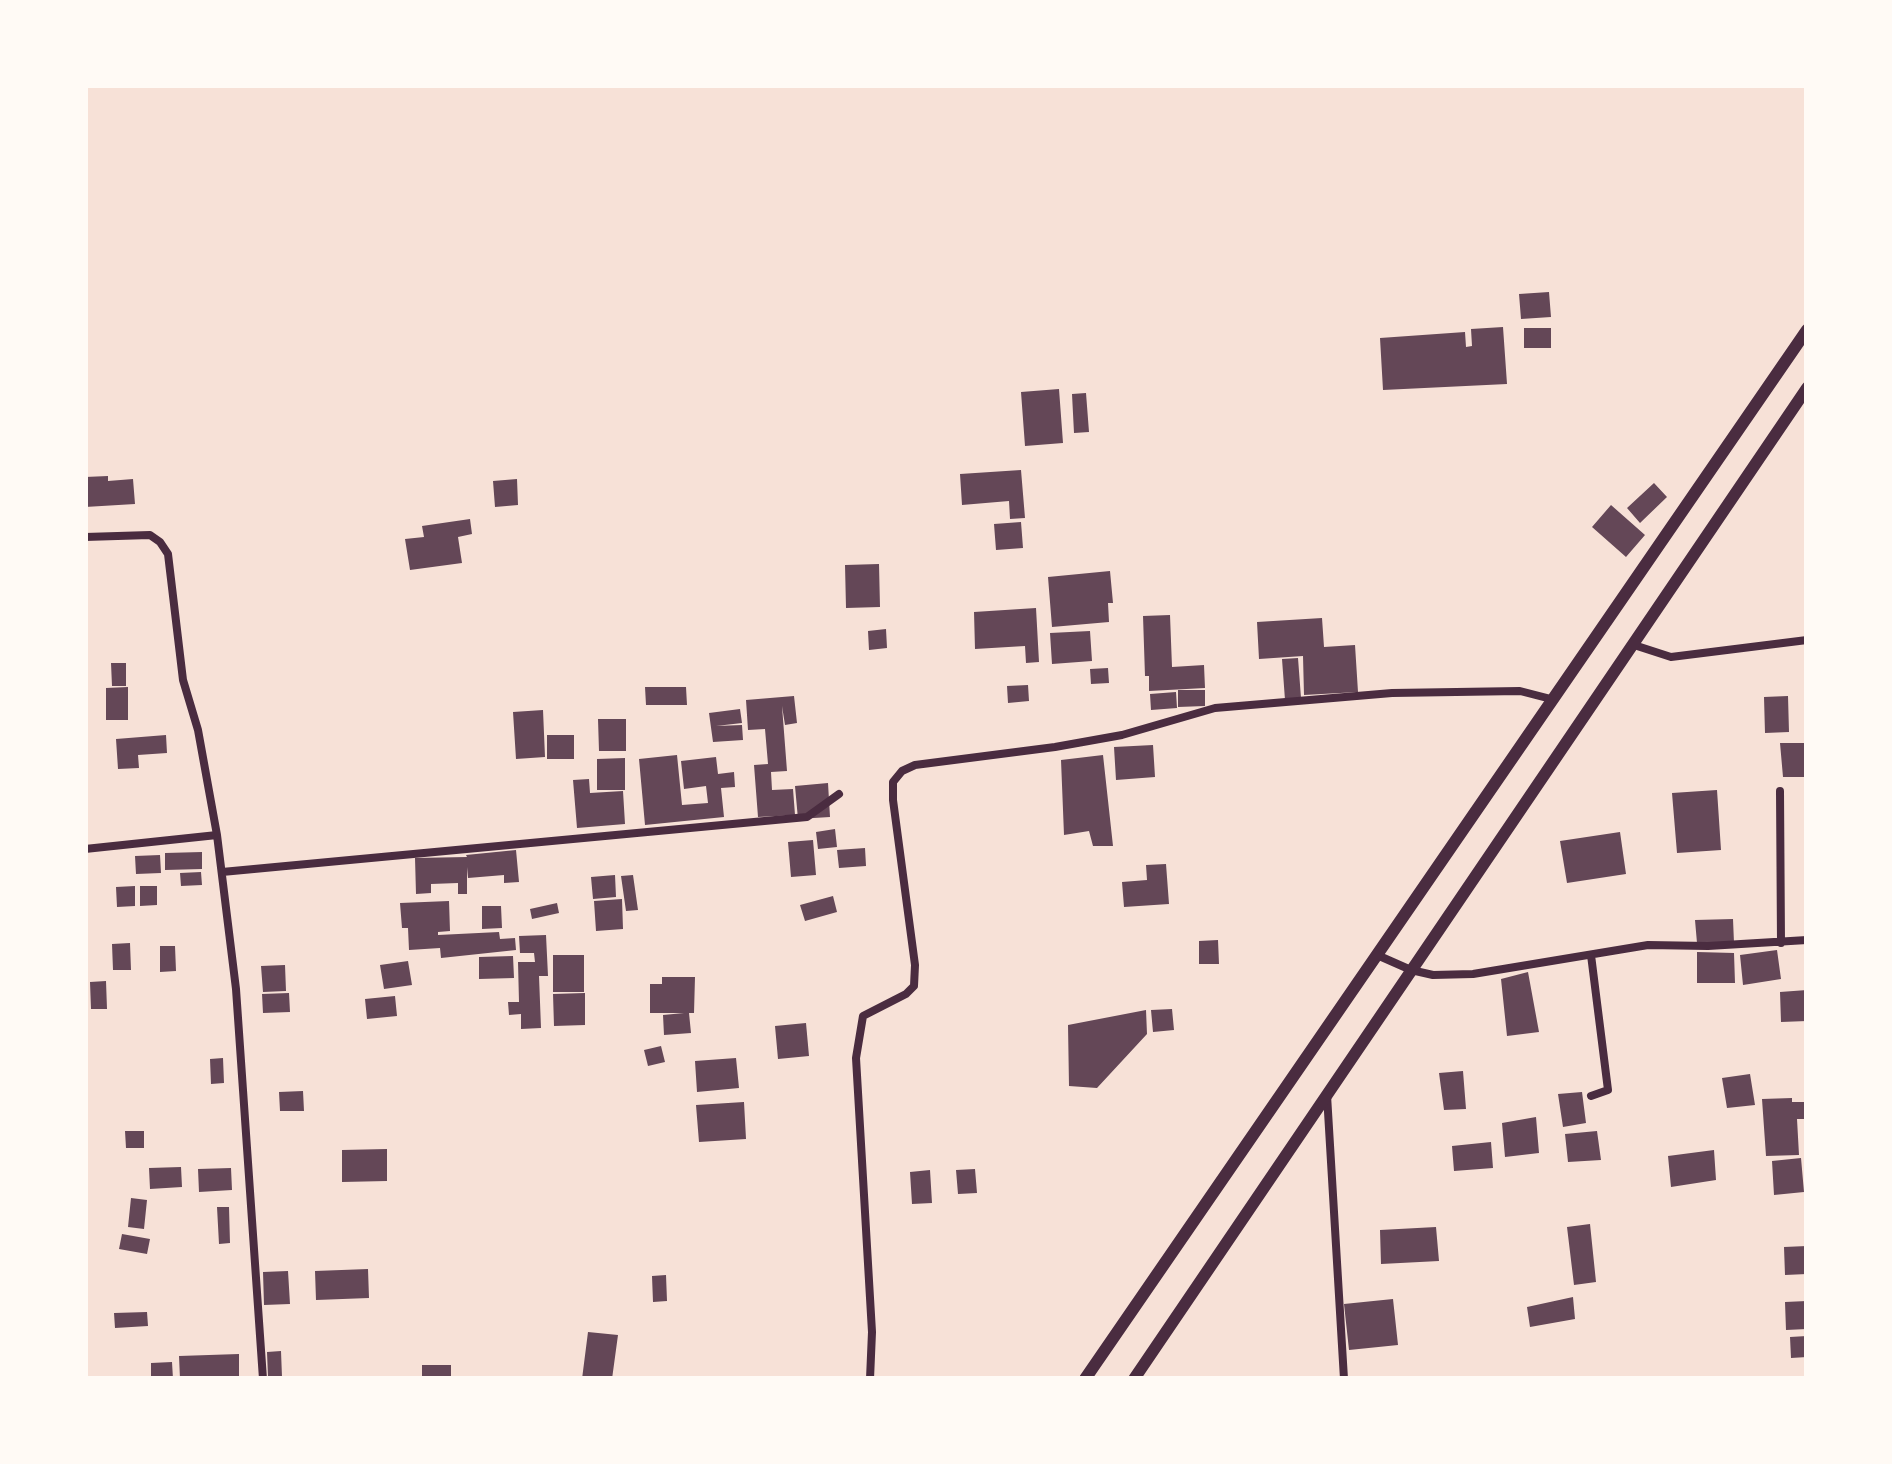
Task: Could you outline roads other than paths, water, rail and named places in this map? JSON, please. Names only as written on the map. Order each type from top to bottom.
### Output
[{"type":"highway","points":[[1085,1379],[1807,330]]},
{"type":"highway","points":[[1134,1379],[1807,388]]},
{"type":"street","points":[[85,536],[150,534],[168,554],[182,680],[198,730],[218,835],[236,989],[262,1379]]},
{"type":"street","points":[[1634,645],[1672,657],[1807,640]]},
{"type":"street","points":[[870,1379],[872,1332],[856,1058],[863,1016],[914,986],[893,782],[902,771],[915,764],[1122,735],[1215,708],[1392,694],[1520,691],[1550,699]]},
{"type":"street","points":[[1780,791],[1781,942]]},
{"type":"street","points":[[222,872],[807,818],[838,794]]},
{"type":"street","points":[[85,848],[218,835]]},
{"type":"street","points":[[1378,955],[1433,975],[1473,974],[1648,945],[1807,940]]},
{"type":"street","points":[[1591,1096],[1608,1090],[1592,955]]},
{"type":"street","points":[[1328,1095],[1344,1379]]}]
